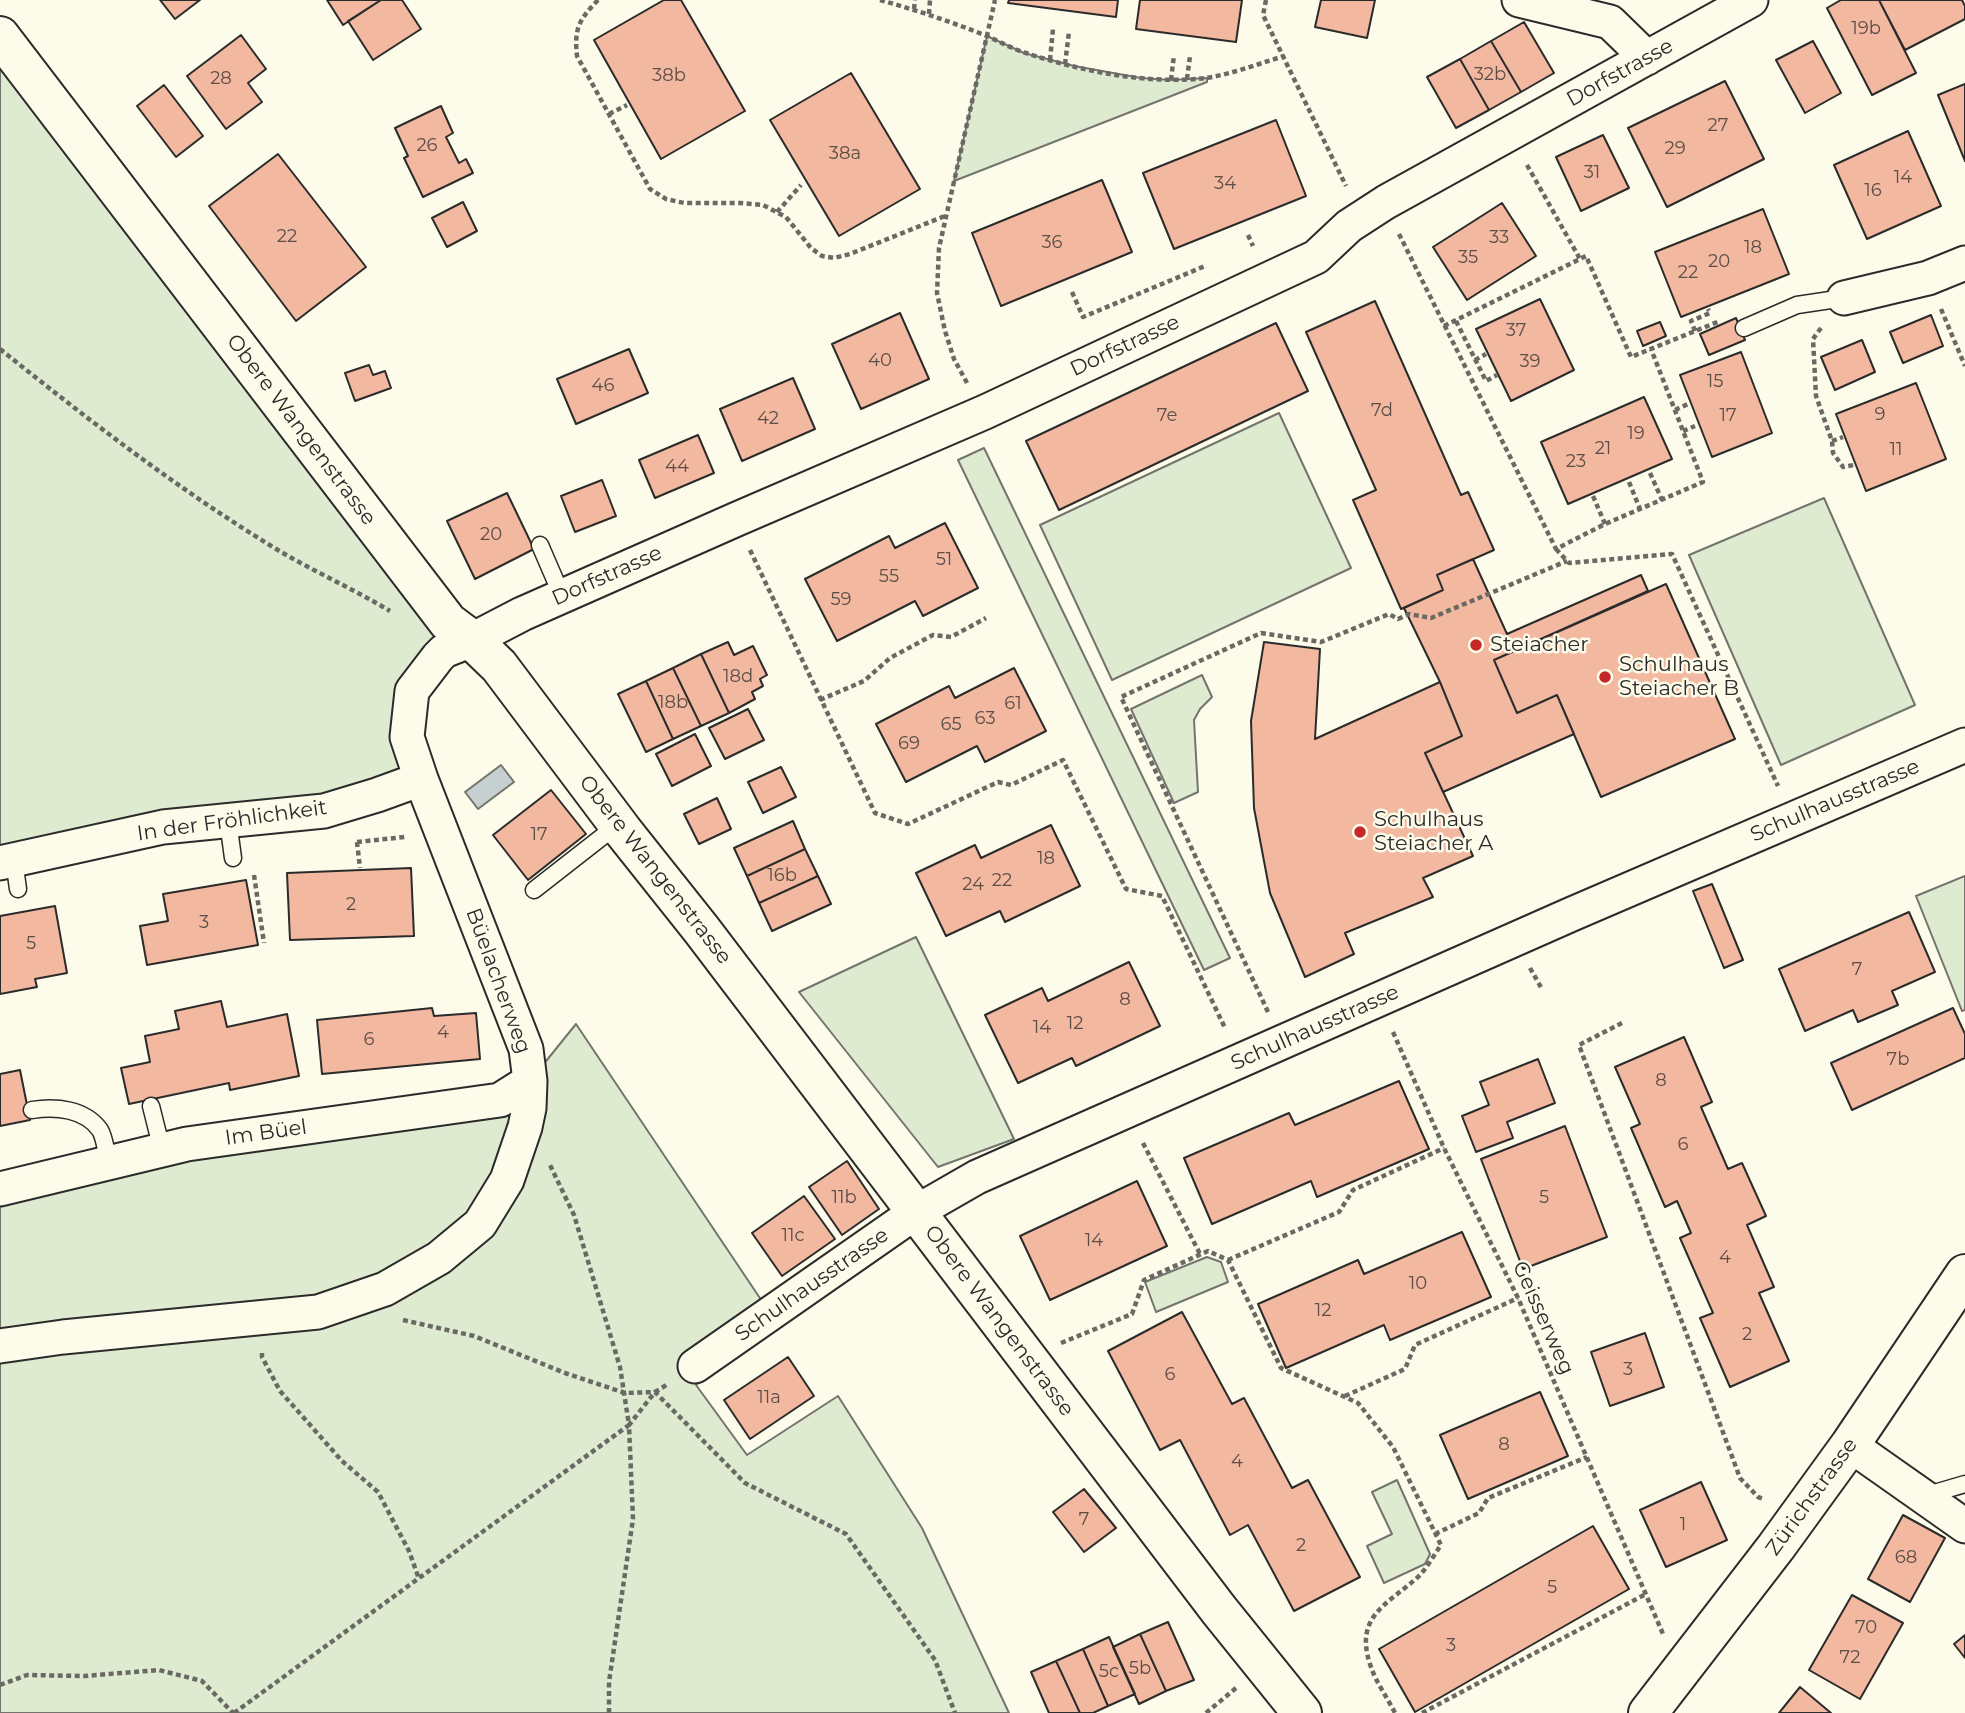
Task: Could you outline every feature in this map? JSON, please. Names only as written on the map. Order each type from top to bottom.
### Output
[{"type":"street","points":[[1519,0],[1610,22],[1647,58]]},
{"type":"street","name":"Dorfstrasse","points":[[458,645],[562,596],[985,412],[1316,257],[1349,226],[1386,202],[1751,0]]},
{"type":"street","name":"Obere Wangenstrasse","points":[[0,36],[448,622],[458,645],[499,666],[1219,1610],[1302,1713]]},
{"type":"street","points":[[1844,298],[1928,278],[1965,263]]},
{"type":"street","name":"Büelacherweg","points":[[0,1346],[63,1337],[318,1312],[385,1289],[439,1258],[480,1224],[507,1180],[525,1127],[530,1081],[526,1048],[407,737],[412,691],[438,657],[458,645]]},
{"type":"street","name":"Schulhausstrasse","points":[[695,1366],[916,1212],[977,1177],[1584,909],[1965,745]]},
{"type":"street","name":"In der Fröhlichkeit","points":[[10,871],[163,827],[324,811],[421,779]]},
{"type":"street","name":"Im Büel","points":[[0,1189],[187,1144],[500,1100],[530,1081]]},
{"type":"street","name":"Zürichstrasse","points":[[1648,1713],[1776,1547],[1850,1445],[1965,1274]]},
{"type":"street","points":[[1850,1445],[1965,1526]]},
{"type":"lane","points":[[1744,328],[1797,305],[1844,298]]},
{"type":"lane","points":[[540,545],[562,596]]},
{"type":"lane","points":[[228,821],[233,858]]},
{"type":"lane","points":[[534,890],[607,833],[620,826]]},
{"type":"lane","points":[[151,1106],[162,1150]]},
{"type":"lane","points":[[32,1110],[67,1110],[84,1116],[101,1131],[109,1163]]},
{"type":"lane","points":[[1924,1496],[1965,1484]]},
{"type":"path","points":[[598,0],[580,19],[575,37],[577,56],[650,189],[666,199],[684,203],[763,205],[786,217],[811,248],[822,256],[834,258],[945,216]]},
{"type":"path","points":[[880,0],[929,14],[1024,53],[1065,64],[1141,78],[1207,78],[1283,56]]},
{"type":"path","points":[[914,9],[915,0]]},
{"type":"path","points":[[929,14],[930,0]]},
{"type":"path","points":[[985,412],[979,396],[969,386],[954,359],[937,293],[939,248],[945,216],[995,0]]},
{"type":"path","points":[[1266,0],[1263,15],[1354,204],[1363,217]]},
{"type":"path","points":[[1049,60],[1053,29]]},
{"type":"path","points":[[1065,64],[1069,32]]},
{"type":"path","points":[[1171,80],[1174,55]]},
{"type":"path","points":[[1187,79],[1190,56]]},
{"type":"path","points":[[609,114],[627,105]]},
{"type":"path","points":[[1524,159],[1580,259]]},
{"type":"path","points":[[777,212],[801,185]]},
{"type":"path","points":[[1399,232],[1556,549],[1569,563],[1672,554],[1793,819]]},
{"type":"path","points":[[1248,235],[1253,246]]},
{"type":"path","points":[[1444,326],[1586,256],[1631,358],[1727,318]]},
{"type":"path","points":[[1928,278],[1965,366]]},
{"type":"path","points":[[1072,292],[1083,317]]},
{"type":"path","points":[[1844,298],[1813,339],[1816,396],[1832,441],[1833,453],[1843,467],[1854,465]]},
{"type":"path","points":[[1695,331],[1691,321],[1710,313],[1708,309]]},
{"type":"path","points":[[1456,320],[1486,381],[1497,375]]},
{"type":"path","points":[[0,349],[99,428],[268,545],[389,611],[408,628],[458,645]]},
{"type":"path","points":[[1556,549],[1605,524],[1703,482],[1651,349]]},
{"type":"path","points":[[1475,360],[1486,354]]},
{"type":"path","points":[[1675,410],[1688,404]]},
{"type":"path","points":[[1683,431],[1695,426]]},
{"type":"path","points":[[1832,441],[1843,437]]},
{"type":"path","points":[[1650,473],[1661,500]]},
{"type":"path","points":[[1629,482],[1640,509]]},
{"type":"path","points":[[1593,496],[1605,524]]},
{"type":"path","points":[[749,548],[875,813],[908,824],[998,782],[1011,785],[1063,760],[1125,889],[1162,896],[1240,1061]]},
{"type":"path","points":[[1271,1021],[1121,697],[1261,633],[1321,642],[1389,614],[1398,619],[1409,614],[1431,618],[1567,561]]},
{"type":"path","points":[[820,700],[864,681],[890,658],[933,635],[951,637],[986,618]]},
{"type":"path","points":[[357,842],[442,833]]},
{"type":"path","points":[[253,874],[264,943]]},
{"type":"path","points":[[1622,1023],[1579,1045],[1740,1478],[1758,1497],[1768,1501]]},
{"type":"path","name":"Geisserweg","points":[[1392,1030],[1444,1148],[1518,1298],[1664,1635]]},
{"type":"path","points":[[525,1127],[540,1143],[574,1215],[620,1367],[625,1393],[633,1519],[609,1682],[609,1713]]},
{"type":"path","points":[[1141,1139],[1200,1254]]},
{"type":"path","points":[[1228,1261],[1339,1212],[1353,1190],[1444,1148]]},
{"type":"path","points":[[1055,1346],[1132,1314],[1144,1280],[1209,1251],[1228,1261],[1281,1368],[1359,1403],[1392,1447],[1441,1545],[1421,1575],[1387,1601],[1372,1619],[1364,1639],[1370,1665],[1395,1713]]},
{"type":"path","points":[[1344,1396],[1405,1369],[1415,1345],[1518,1298]]},
{"type":"path","points":[[259,1318],[262,1357],[280,1391],[342,1461],[377,1492],[409,1551],[419,1579]]},
{"type":"path","points":[[399,1319],[474,1336],[565,1373],[625,1393],[655,1392],[745,1483],[846,1534],[935,1660],[956,1713]]},
{"type":"path","points":[[0,1685],[27,1675],[84,1676],[159,1670],[202,1681],[233,1713],[629,1425],[655,1392],[695,1366]]},
{"type":"path","points":[[1435,1534],[1479,1513],[1488,1498],[1587,1457]]},
{"type":"path","points":[[1422,1713],[1646,1594]]},
{"type":"path","points":[[1206,1713],[1236,1688]]},
{"type":"green space","points":[[0,36],[448,622],[412,691],[421,779],[0,863]]},
{"type":"green space","points":[[987,36],[1024,53],[1074,66],[1141,78],[1207,78],[1207,82],[954,181]]},
{"type":"green space","points":[[1279,413],[1351,568],[1112,680],[1040,525]]},
{"type":"green space","points":[[984,448],[1230,958],[1204,970],[958,460]]},
{"type":"green space","points":[[1824,498],[1915,705],[1781,765],[1689,555]]},
{"type":"green space","points":[[1202,675],[1212,697],[1194,720],[1198,792],[1174,803],[1131,709]]},
{"type":"green space","points":[[1965,876],[1965,1010],[1962,1011],[1916,896]]},
{"type":"green space","points":[[916,937],[1014,1139],[938,1167],[799,992]]},
{"type":"green space","points":[[576,1024],[778,1325],[696,1385],[747,1455],[838,1396],[922,1528],[1009,1713],[0,1713],[0,1189],[530,1081]]},
{"type":"green space","points":[[1207,1257],[1221,1262],[1228,1282],[1156,1312],[1145,1282]]},
{"type":"green space","points":[[1397,1480],[1430,1554],[1425,1564],[1384,1583],[1367,1546],[1392,1534],[1372,1492]]},
{"type":"shaded area","points":[[501,765],[514,782],[478,809],[465,792]]},
{"type":"building","points":[[160,0],[200,0],[175,19]]},
{"type":"building","points":[[327,0],[381,0],[343,25]]},
{"type":"building","points":[[381,0],[402,0],[421,29],[373,60],[348,21]]},
{"type":"building","points":[[664,0],[681,0],[745,111],[661,159],[594,40]]},
{"type":"building","points":[[1009,0],[1118,0],[1116,17],[1008,3]]},
{"type":"building","points":[[1140,0],[1242,0],[1236,42],[1136,29]]},
{"type":"building","points":[[1321,0],[1375,0],[1367,38],[1315,27]]},
{"type":"building","points":[[1841,0],[1879,0],[1916,73],[1872,95],[1827,8]]},
{"type":"building","points":[[1879,0],[1962,0],[1965,19],[1905,50]]},
{"type":"building","points":[[1524,22],[1554,73],[1521,92],[1491,41]]},
{"type":"building","points":[[241,35],[266,69],[248,83],[262,102],[226,129],[187,76]]},
{"type":"building","points":[[1491,41],[1521,92],[1489,110],[1460,59]]},
{"type":"building","points":[[1813,41],[1841,93],[1805,113],[1776,60]]},
{"type":"building","points":[[1460,59],[1489,110],[1456,128],[1427,77]]},
{"type":"building","points":[[851,73],[920,189],[839,236],[770,120]]},
{"type":"building","points":[[1725,81],[1764,159],[1667,207],[1628,128]]},
{"type":"building","points":[[1965,84],[1965,161],[1938,95]]},
{"type":"building","points":[[164,85],[203,136],[176,157],[137,106]]},
{"type":"building","points":[[441,106],[453,133],[446,137],[459,163],[466,159],[473,173],[423,197],[404,158],[408,156],[395,128]]},
{"type":"building","points":[[1276,120],[1306,196],[1174,249],[1143,173]]},
{"type":"building","points":[[1908,131],[1941,206],[1867,239],[1834,165]]},
{"type":"building","points":[[1603,135],[1629,188],[1581,211],[1556,157]]},
{"type":"building","points":[[278,154],[366,267],[296,321],[209,206]]},
{"type":"building","points":[[1102,180],[1132,252],[1001,306],[972,233]]},
{"type":"building","points":[[463,202],[477,231],[447,247],[432,218]]},
{"type":"building","points":[[1502,203],[1536,256],[1467,300],[1433,247]]},
{"type":"building","points":[[1763,209],[1789,274],[1681,317],[1655,252]]},
{"type":"building","points":[[1540,299],[1574,370],[1511,401],[1476,329]]},
{"type":"building","points":[[1375,301],[1461,495],[1468,492],[1494,550],[1437,575],[1443,590],[1401,609],[1353,500],[1376,490],[1306,332]]},
{"type":"building","points":[[900,313],[929,379],[861,409],[832,344]]},
{"type":"building","points":[[1931,315],[1943,346],[1903,363],[1890,332]]},
{"type":"building","points":[[1736,318],[1745,340],[1709,355],[1700,334]]},
{"type":"building","points":[[1660,322],[1666,336],[1643,346],[1637,331]]},
{"type":"building","points":[[1276,323],[1308,391],[1059,510],[1026,441]]},
{"type":"building","points":[[1862,340],[1875,372],[1835,390],[1821,357]]},
{"type":"building","points":[[629,349],[648,393],[576,424],[557,379]]},
{"type":"building","points":[[1741,352],[1772,433],[1712,457],[1680,375]]},
{"type":"building","points":[[369,365],[373,375],[385,371],[391,388],[355,401],[345,373]]},
{"type":"building","points":[[793,378],[815,429],[742,461],[720,409]]},
{"type":"building","points":[[1916,383],[1946,459],[1866,491],[1836,414]]},
{"type":"building","points":[[1644,397],[1672,459],[1568,504],[1541,442]]},
{"type":"building","points":[[698,435],[714,473],[655,498],[639,460]]},
{"type":"building","points":[[602,480],[616,516],[575,532],[561,496]]},
{"type":"building","points":[[507,493],[534,549],[475,579],[447,521]]},
{"type":"building","points":[[945,523],[978,588],[923,616],[915,601],[837,641],[805,579],[889,536],[895,548]]},
{"type":"building","points":[[1473,559],[1507,634],[1641,575],[1648,591],[1494,660],[1517,713],[1557,695],[1574,734],[1443,792],[1425,753],[1462,736],[1440,682],[1404,608],[1443,590],[1437,575]]},
{"type":"building","name":"Schulhaus Steiacher B","points":[[1666,584],[1735,739],[1601,797],[1557,695],[1517,713],[1494,660]]},
{"type":"building","points":[[728,642],[734,655],[753,646],[767,675],[760,679],[763,686],[752,692],[755,699],[729,713],[701,654]]},
{"type":"building","name":"Schulhaus Steiacher A","points":[[1264,642],[1320,649],[1315,739],[1440,682],[1462,736],[1425,753],[1473,856],[1423,878],[1433,897],[1345,933],[1354,954],[1305,977],[1270,893],[1254,808],[1251,721]]},
{"type":"building","points":[[701,654],[729,713],[701,726],[673,668]]},
{"type":"building","points":[[673,668],[701,726],[673,739],[646,681]]},
{"type":"building","points":[[1014,668],[1046,731],[985,762],[977,746],[906,782],[876,724],[949,686],[955,698]]},
{"type":"building","points":[[646,681],[673,739],[646,752],[618,694]]},
{"type":"building","points":[[748,709],[764,740],[725,759],[709,728]]},
{"type":"building","points":[[695,734],[711,766],[672,786],[656,754]]},
{"type":"building","points":[[781,767],[796,797],[763,813],[748,782]]},
{"type":"building","points":[[551,790],[586,834],[528,880],[493,835]]},
{"type":"building","points":[[717,798],[731,829],[699,844],[684,814]]},
{"type":"building","points":[[793,821],[805,849],[747,876],[734,848]]},
{"type":"building","points":[[1051,825],[1080,886],[1005,922],[1000,911],[946,936],[916,873],[975,845],[981,858]]},
{"type":"building","points":[[805,849],[818,876],[759,903],[747,876]]},
{"type":"building","points":[[411,868],[414,936],[290,940],[287,873]]},
{"type":"building","points":[[818,876],[831,904],[772,931],[759,903]]},
{"type":"building","points":[[246,880],[258,945],[147,965],[140,926],[168,921],[163,894]]},
{"type":"building","points":[[1712,884],[1743,960],[1724,968],[1693,891]]},
{"type":"building","points":[[55,906],[67,973],[35,979],[37,987],[0,994],[0,916]]},
{"type":"building","points":[[1909,912],[1935,972],[1892,991],[1898,1005],[1858,1022],[1853,1010],[1805,1031],[1779,969]]},
{"type":"building","points":[[1129,962],[1160,1026],[1076,1066],[1072,1058],[1018,1083],[985,1015],[1042,988],[1048,1001]]},
{"type":"building","points":[[221,1001],[227,1027],[287,1014],[299,1076],[230,1090],[229,1083],[129,1104],[121,1068],[150,1062],[145,1036],[179,1029],[175,1011]]},
{"type":"building","points":[[432,1008],[434,1016],[476,1013],[480,1059],[322,1074],[317,1020]]},
{"type":"building","points":[[1953,1008],[1965,1034],[1965,1058],[1852,1110],[1831,1063]]},
{"type":"building","points":[[1684,1037],[1712,1102],[1701,1107],[1728,1169],[1742,1163],[1766,1216],[1747,1225],[1774,1287],[1759,1293],[1789,1361],[1730,1387],[1700,1318],[1713,1313],[1680,1238],[1691,1233],[1677,1201],[1665,1207],[1631,1128],[1640,1124],[1615,1067]]},
{"type":"building","points":[[1538,1059],[1555,1103],[1507,1122],[1513,1138],[1476,1152],[1462,1116],[1489,1105],[1480,1082]]},
{"type":"building","points":[[20,1070],[30,1120],[0,1126],[0,1074]]},
{"type":"building","points":[[1399,1081],[1429,1149],[1317,1197],[1311,1181],[1212,1224],[1184,1158],[1289,1113],[1295,1125]]},
{"type":"building","points":[[1565,1126],[1607,1237],[1523,1269],[1481,1159]]},
{"type":"building","points":[[847,1161],[879,1209],[842,1235],[809,1187]]},
{"type":"building","points":[[1137,1181],[1167,1246],[1050,1300],[1020,1236]]},
{"type":"building","points":[[804,1196],[835,1239],[782,1276],[752,1233]]},
{"type":"building","points":[[1462,1232],[1491,1297],[1390,1340],[1384,1325],[1286,1368],[1258,1304],[1358,1260],[1364,1274]]},
{"type":"building","points":[[1182,1312],[1232,1404],[1244,1398],[1292,1488],[1308,1480],[1360,1577],[1294,1611],[1248,1525],[1230,1535],[1180,1440],[1160,1450],[1108,1351]]},
{"type":"building","points":[[1645,1333],[1664,1387],[1610,1406],[1591,1352]]},
{"type":"building","points":[[788,1357],[814,1396],[750,1439],[724,1400]]},
{"type":"building","points":[[1540,1392],[1568,1456],[1468,1499],[1440,1435]]},
{"type":"building","points":[[1701,1482],[1727,1540],[1666,1567],[1640,1510]]},
{"type":"building","points":[[1084,1489],[1116,1528],[1084,1552],[1053,1512]]},
{"type":"building","points":[[1903,1515],[1945,1538],[1910,1602],[1868,1579]]},
{"type":"building","points":[[1593,1526],[1629,1589],[1415,1712],[1379,1649]]},
{"type":"building","points":[[1852,1595],[1903,1623],[1860,1699],[1809,1670]]},
{"type":"building","points":[[1168,1622],[1194,1680],[1166,1691],[1140,1634]]},
{"type":"building","points":[[1140,1634],[1166,1691],[1139,1704],[1113,1647]]},
{"type":"building","points":[[1965,1635],[1965,1658],[1954,1644]]},
{"type":"building","points":[[1109,1637],[1135,1694],[1108,1706],[1083,1649]]},
{"type":"building","points":[[1083,1649],[1108,1706],[1093,1713],[1080,1713],[1056,1661]]},
{"type":"building","points":[[1056,1661],[1080,1713],[1049,1713],[1031,1672]]},
{"type":"building","points":[[1800,1687],[1831,1713],[1779,1713]]},
{"type":"place","name":"Steiacher","points":[[1476,645]]},
{"type":"place","name":"Schulhaus Steiacher B","points":[[1605,677]]},
{"type":"place","name":"Schulhaus Steiacher A","points":[[1360,832]]}]
